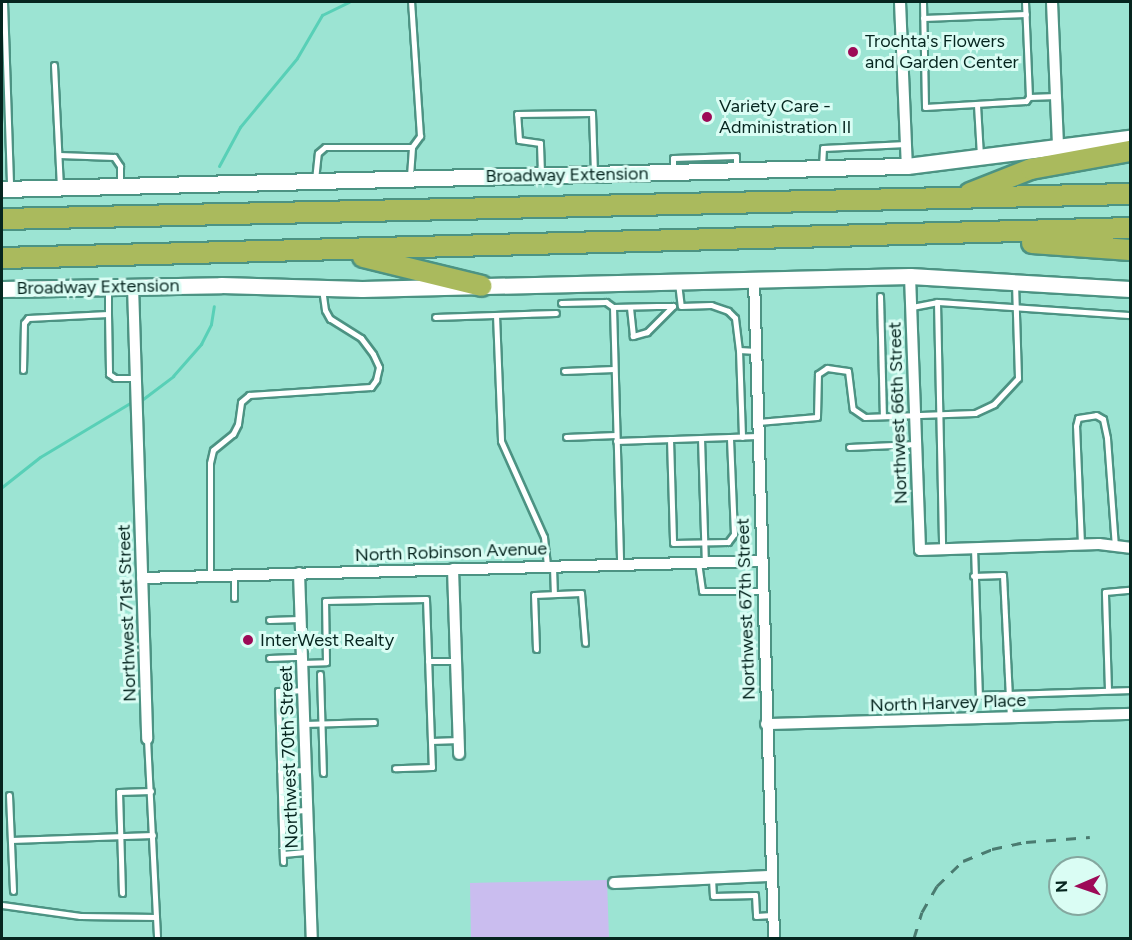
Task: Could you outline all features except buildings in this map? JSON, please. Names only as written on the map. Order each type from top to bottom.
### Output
[{"type":"highway","points":[[956,199],[1031,169],[1131,151]]},
{"type":"highway","name":"Broadway Extension","points":[[2,219],[1131,194]]},
{"type":"highway","name":"Broadway Extension","points":[[2,258],[931,237],[1131,228]]},
{"type":"highway","points":[[931,237],[1131,250]]},
{"type":"highway","points":[[337,251],[482,286]]},
{"type":"main road","name":"Broadway Extension","points":[[6,189],[907,166],[980,158],[1059,145],[1131,138]]},
{"type":"main road","name":"Broadway Extension","points":[[2,289],[133,286],[322,288],[482,286],[910,276],[1015,280],[1131,289]]},
{"type":"street","points":[[900,2],[907,166]]},
{"type":"street","points":[[1052,2],[1059,145]]},
{"type":"street","name":"Northwest 66th Street","points":[[910,276],[920,550],[942,549]]},
{"type":"street","name":"Northwest 67th Street","points":[[753,279],[769,876],[774,939]]},
{"type":"street","name":"Northwest 71st Street","points":[[133,286],[147,739]]},
{"type":"street","points":[[942,549],[1081,544],[1131,548]]},
{"type":"street","name":"North Robinson Avenue","points":[[142,578],[761,561]]},
{"type":"street","points":[[453,569],[459,754]]},
{"type":"street","name":"Northwest 70th Street","points":[[299,573],[312,939]]},
{"type":"street","name":"North Harvey Place","points":[[766,724],[1131,714]]},
{"type":"street","points":[[614,883],[769,876]]},
{"type":"lane","points":[[4,2],[6,189]]},
{"type":"lane","points":[[410,179],[412,147],[420,136],[411,2]]},
{"type":"lane","points":[[923,2],[925,107],[1021,104],[1029,97],[1056,96]]},
{"type":"lane","points":[[1025,2],[1029,97]]},
{"type":"lane","points":[[922,18],[1026,14]]},
{"type":"lane","points":[[54,65],[60,188]]},
{"type":"lane","points":[[976,105],[980,158]]},
{"type":"lane","points":[[541,176],[540,143],[519,140],[517,114],[592,113],[594,174]]},
{"type":"lane","points":[[822,169],[823,148],[906,144]]},
{"type":"lane","points":[[315,181],[318,153],[326,147],[412,147]]},
{"type":"lane","points":[[58,155],[114,157],[120,166],[120,186]]},
{"type":"lane","points":[[758,422],[816,417],[818,374],[827,368],[848,371],[857,414],[865,417],[915,413],[975,413],[994,404],[1018,378],[1013,305],[1015,280]]},
{"type":"lane","points":[[678,281],[681,306]]},
{"type":"lane","points":[[108,287],[109,374],[115,378],[136,378]]},
{"type":"lane","points":[[210,576],[213,450],[233,434],[241,402],[249,395],[371,387],[376,380],[379,367],[373,354],[361,338],[330,319],[325,310],[322,288]]},
{"type":"lane","points":[[880,296],[883,416]]},
{"type":"lane","points":[[561,303],[606,302],[612,307],[711,305],[728,310],[735,318],[739,350],[742,437]]},
{"type":"lane","points":[[937,302],[942,549]]},
{"type":"lane","points":[[911,308],[937,302],[1013,305],[1131,315]]},
{"type":"lane","points":[[630,307],[633,336],[646,332],[673,306]]},
{"type":"lane","points":[[612,307],[620,564]]},
{"type":"lane","points":[[23,370],[24,323],[28,318],[108,314]]},
{"type":"lane","points":[[435,317],[556,314]]},
{"type":"lane","points":[[496,315],[501,441],[544,537],[554,594]]},
{"type":"lane","points":[[739,350],[756,351]]},
{"type":"lane","points":[[564,371],[614,369]]},
{"type":"lane","points":[[1081,544],[1076,426],[1078,418],[1096,415],[1103,419],[1107,438],[1115,546]]},
{"type":"lane","points":[[566,437],[670,439],[758,436]]},
{"type":"lane","points":[[670,439],[673,543],[728,542],[734,534],[730,437]]},
{"type":"lane","points":[[701,438],[704,542],[701,562],[702,591],[762,591]]},
{"type":"lane","points":[[849,447],[916,444]]},
{"type":"lane","points":[[974,548],[979,695],[1131,690]]},
{"type":"lane","points":[[234,575],[234,598]]},
{"type":"lane","points":[[974,576],[1003,575],[1010,718]]},
{"type":"lane","points":[[1108,690],[1105,592],[1131,590]]},
{"type":"lane","points":[[536,649],[534,596],[581,593],[585,643]]},
{"type":"lane","points":[[269,658],[326,662],[325,601],[426,599],[432,766],[395,768]]},
{"type":"lane","points":[[269,620],[300,619]]},
{"type":"lane","points":[[428,662],[456,661]]},
{"type":"lane","points":[[320,674],[323,772]]},
{"type":"lane","points":[[283,862],[278,691],[303,690]]},
{"type":"lane","points":[[304,724],[374,722]]},
{"type":"lane","name":"Northwest 71st Street","points":[[147,739],[157,939]]},
{"type":"lane","points":[[431,741],[459,740]]},
{"type":"lane","points":[[280,771],[306,770]]},
{"type":"lane","points":[[122,893],[119,792],[151,791]]},
{"type":"lane","points":[[9,795],[13,891]]},
{"type":"lane","points":[[282,812],[307,810]]},
{"type":"lane","points":[[11,840],[153,835]]},
{"type":"lane","points":[[283,854],[309,852]]},
{"type":"lane","points":[[712,878],[713,896],[755,895],[756,916],[772,915]]},
{"type":"lane","points":[[2,905],[80,916],[156,917]]},
{"type":"shaded area","points":[[607,880],[609,938],[471,938],[470,883]]},
{"type":"waterway","points":[[219,166],[240,127],[297,58],[322,15],[349,2]]},
{"type":"waterway","points":[[143,399],[173,376],[201,344],[211,324],[214,306]]},
{"type":"waterway","points":[[2,487],[40,457],[130,403]]},
{"type":"railway","points":[[914,938],[922,912],[937,886],[963,861],[992,849],[1026,842],[1090,837]]},
{"type":"place","name":"Trochta's Flowers and Garden Center","points":[[853,52]]},
{"type":"place","name":"Variety Care - Administration II","points":[[707,117]]},
{"type":"place","name":"InterWest Realty","points":[[248,640]]}]
